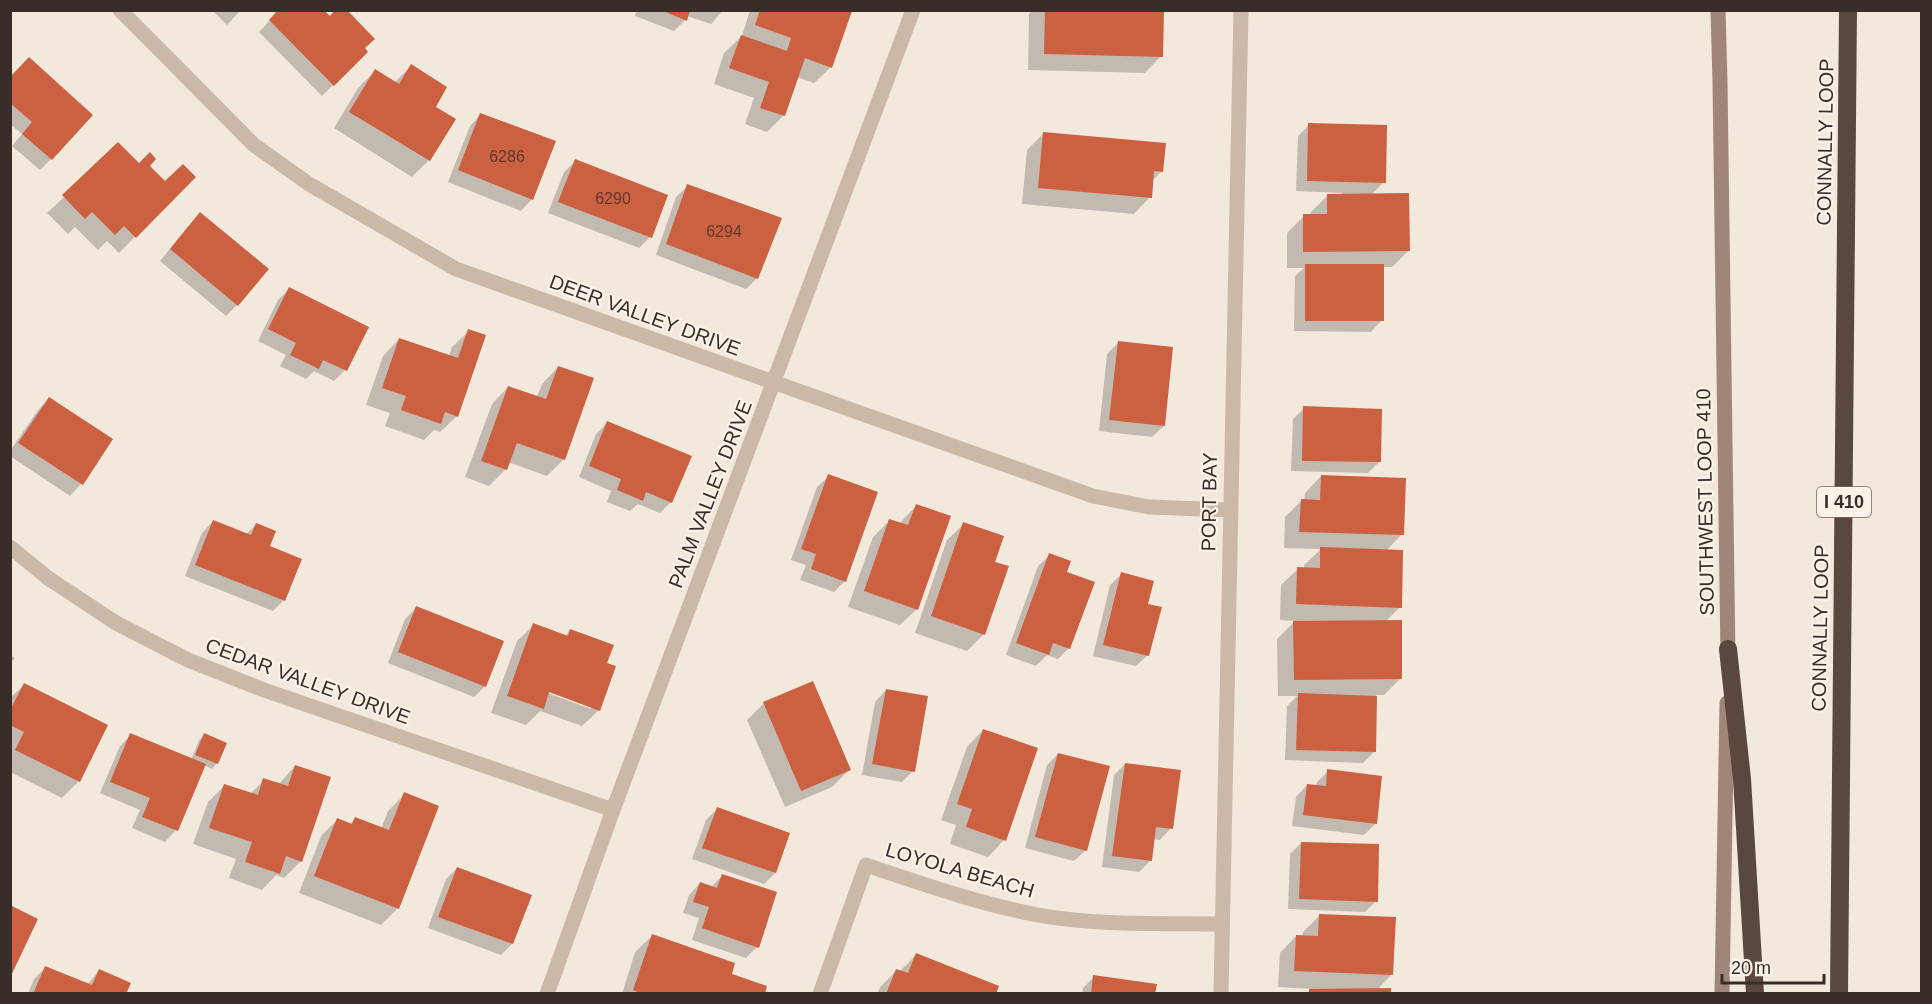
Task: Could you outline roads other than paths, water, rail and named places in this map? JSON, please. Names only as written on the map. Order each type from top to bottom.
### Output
[{"type":"highway","name":"CONNALLY LOOP","points":[[1839,993],[1848,10]]},
{"type":"highway","points":[[1728,649],[1742,779],[1755,993]]},
{"type":"main road","name":"SOUTHWEST LOOP 410","points":[[1718,10],[1728,649],[1722,993]]},
{"type":"street","name":"DEER VALLEY DRIVE","points":[[120,10],[254,145],[309,184],[456,269],[1093,496],[1149,507],[1230,510]]},
{"type":"street","name":"PALM VALLEY DRIVE","points":[[547,993],[613,810],[913,10]]},
{"type":"street","name":"PORT BAY","points":[[1221,993],[1241,10]]},
{"type":"street","name":"CEDAR VALLEY DRIVE","points":[[10,547],[48,578],[116,623],[188,660],[264,690],[613,810]]},
{"type":"street","name":"LOYOLA BEACH","points":[[820,993],[866,865],[967,899],[1040,915],[1107,923],[1222,924]]}]
